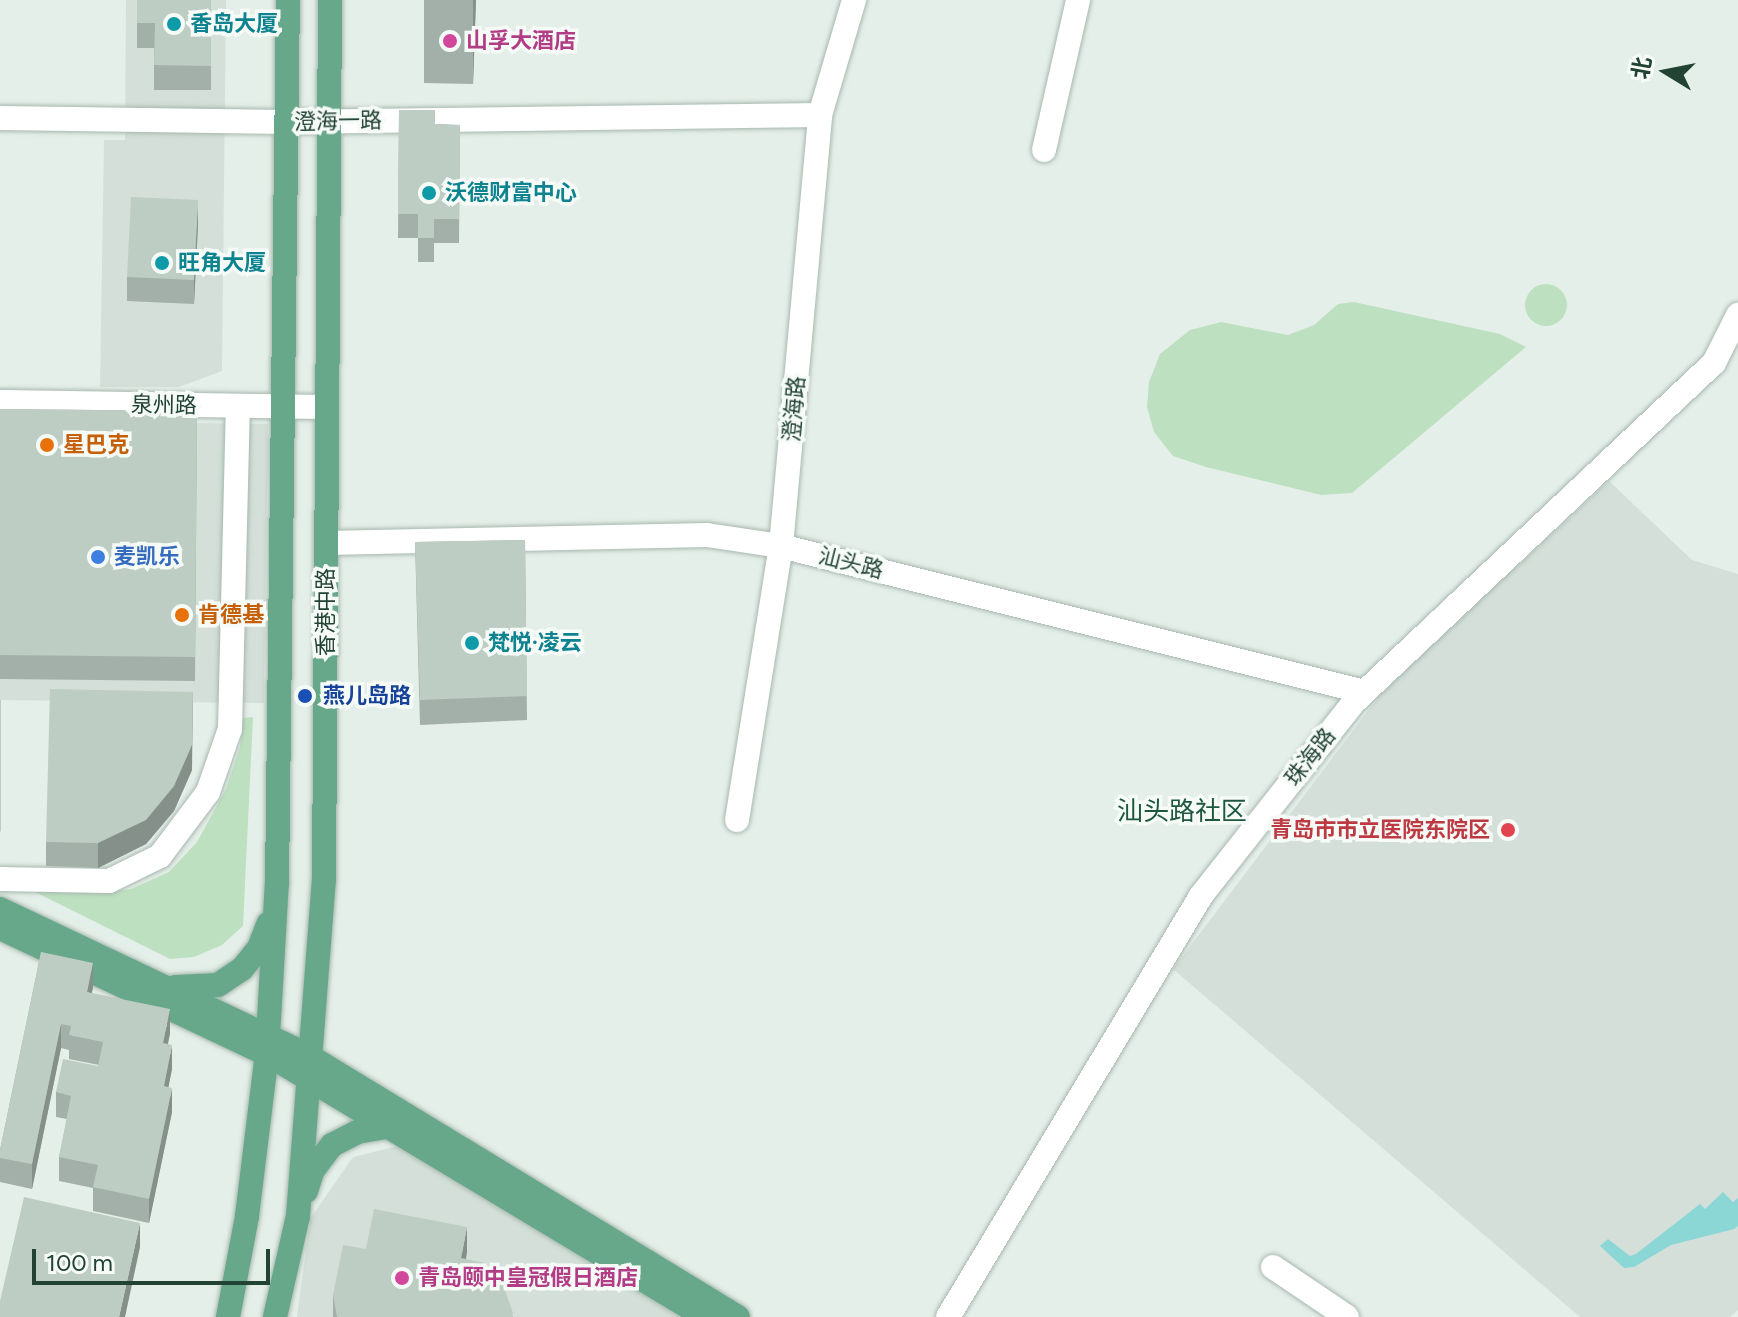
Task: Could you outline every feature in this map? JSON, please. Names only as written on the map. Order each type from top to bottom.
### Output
[{"type":"main road","name":"香港中路","points":[[228,1317],[247,1216],[267,1044],[275,907],[285,407],[288,0]]},
{"type":"main road","name":"香港中路","points":[[275,1317],[298,1216],[324,880],[330,0]]},
{"type":"main road","points":[[168,987],[218,985],[242,969],[259,948],[275,907]]},
{"type":"main road","points":[[0,909],[168,987],[738,1317]]},
{"type":"main road","points":[[0,928],[267,1044]]},
{"type":"main road","points":[[309,1067],[385,1127],[525,1206],[705,1317]]},
{"type":"main road","points":[[298,1216],[313,1170],[332,1145],[357,1132],[385,1127]]},
{"type":"street","name":"澄海路","points":[[737,820],[781,546],[820,115],[854,0]]},
{"type":"street","points":[[1044,150],[1078,0]]},
{"type":"street","name":"澄海一路","points":[[0,118],[287,122],[820,115]]},
{"type":"street","name":"珠海路","points":[[948,1317],[1200,897],[1364,692],[1714,363],[1738,315]]},
{"type":"street","name":"泉州路","points":[[0,402],[327,407]]},
{"type":"street","points":[[0,879],[2,876],[109,881],[160,856],[208,792],[230,729],[238,406]]},
{"type":"street","name":"汕头路","points":[[326,543],[707,535],[781,546],[1364,692]]},
{"type":"street","points":[[1273,1267],[1347,1317]]},
{"type":"shaded area","points":[[126,0],[226,0],[222,371],[179,387],[100,387],[104,140],[125,140]]},
{"type":"shaded area","name":"麦凯乐","points":[[0,421],[268,424],[264,703],[0,700]]},
{"type":"shaded area","name":"青岛市市立医院东院区","points":[[1609,481],[1692,560],[1738,574],[1738,1310],[1730,1317],[1580,1317],[1173,969],[1383,691]]},
{"type":"shaded area","points":[[402,1145],[687,1317],[297,1317],[310,1219],[353,1157]]},
{"type":"green space","points":[[1546,284],[1561,290],[1567,305],[1561,320],[1546,326],[1531,320],[1525,305],[1531,290]]},
{"type":"green space","points":[[1354,302],[1500,334],[1526,347],[1352,493],[1321,495],[1206,467],[1173,456],[1154,432],[1147,407],[1149,382],[1160,354],[1190,330],[1221,322],[1288,335],[1314,325],[1338,304]]},
{"type":"green space","points":[[253,717],[243,926],[222,945],[194,957],[170,959],[33,891],[103,893],[131,889],[169,872],[197,842],[226,789],[240,747],[243,718]]},
{"type":"water","points":[[1723,1192],[1733,1202],[1738,1198],[1738,1226],[1734,1229],[1671,1245],[1634,1267],[1624,1268],[1600,1246],[1608,1239],[1630,1256],[1636,1254],[1700,1204],[1705,1209]]},
{"type":"building","name":"香岛大厦","points":[[137,0],[211,0],[211,66],[154,65],[155,23],[137,23]]},
{"type":"building","name":"沃德财富中心","points":[[399,110],[435,110],[435,124],[460,125],[459,219],[434,219],[434,238],[418,238],[418,214],[398,214]]},
{"type":"building","name":"旺角大厦","points":[[131,197],[198,200],[194,280],[127,277]]},
{"type":"building","name":"麦凯乐","points":[[0,409],[197,411],[195,657],[0,655]]},
{"type":"building","name":"梵悦·凌云","points":[[525,540],[527,696],[420,700],[415,542]]},
{"type":"building","points":[[50,689],[193,692],[192,745],[174,786],[146,820],[98,843],[46,842]]},
{"type":"building","points":[[1,700],[1,832],[0,831]]},
{"type":"building","points":[[41,952],[93,963],[87,992],[170,1009],[163,1043],[172,1045],[164,1086],[172,1088],[149,1199],[93,1187],[98,1165],[59,1157],[71,1096],[56,1092],[63,1059],[98,1066],[103,1042],[69,1035],[71,1026],[61,1024],[32,1164],[0,1158]]},
{"type":"building","points":[[24,1197],[140,1223],[119,1317],[0,1317],[0,1301]]},
{"type":"building","name":"青岛颐中皇冠假日酒店","points":[[374,1209],[467,1227],[461,1258],[485,1263],[505,1290],[512,1317],[337,1317],[333,1295],[343,1245],[366,1249]]},
{"type":"place","name":"香岛大厦","points":[[174,24]]},
{"type":"place","name":"山孚大酒店","points":[[450,41]]},
{"type":"place","name":"沃德财富中心","points":[[429,193]]},
{"type":"place","name":"旺角大厦","points":[[162,263]]},
{"type":"place","name":"星巴克","points":[[47,445]]},
{"type":"place","name":"麦凯乐","points":[[98,557]]},
{"type":"place","name":"肯德基","points":[[182,615]]},
{"type":"place","name":"梵悦·凌云","points":[[472,643]]},
{"type":"place","name":"燕儿岛路","points":[[305,696]]},
{"type":"place","name":"青岛市市立医院东院区","points":[[1508,830]]},
{"type":"place","name":"青岛颐中皇冠假日酒店","points":[[402,1278]]},
{"type":"district","name":"汕头路社区","points":[[1182,812]]}]
